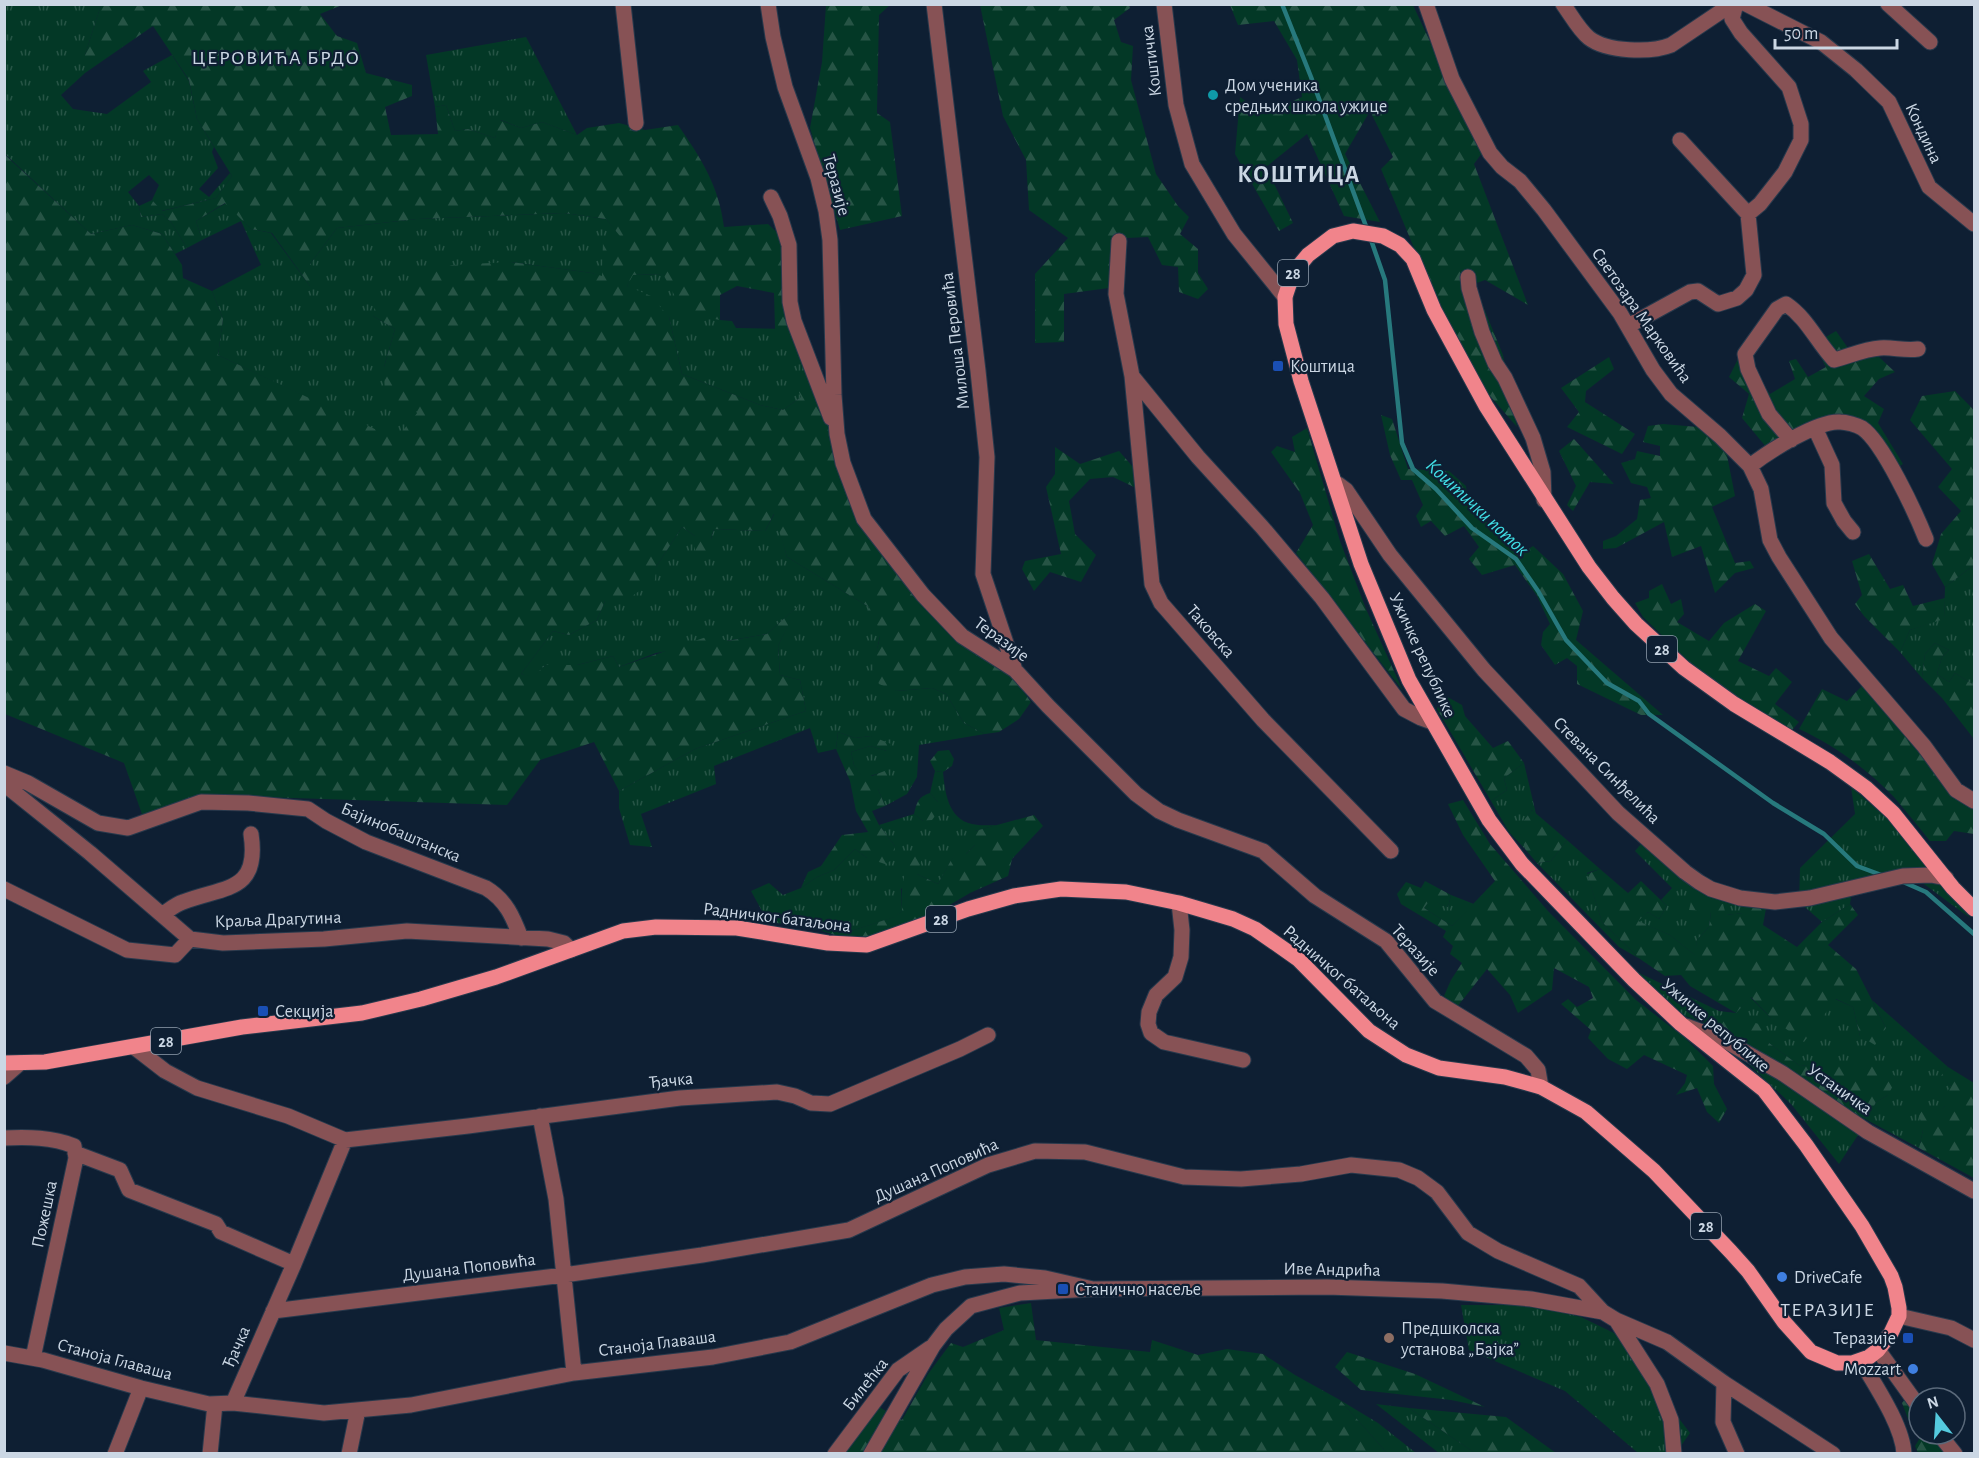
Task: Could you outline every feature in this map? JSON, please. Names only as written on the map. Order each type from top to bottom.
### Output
[{"type":"main road","name":"Ужичке републике","points":[[1899,1316],[1895,1287],[1884,1263],[1862,1226],[1780,1110],[1764,1090],[1681,1024],[1634,981],[1522,864],[1489,820],[1432,722],[1409,680],[1361,564],[1290,346],[1285,297],[1293,273],[1308,255],[1333,236],[1353,231],[1383,236],[1400,245],[1413,259],[1434,310],[1486,406],[1544,500],[1612,598],[1684,668],[1734,704],[1830,762],[1866,788],[1893,813],[1974,909]]},
{"type":"main road","name":"Радничког батаљона","points":[[12,1063],[45,1062],[242,1027],[362,1013],[496,977],[623,931],[656,927],[737,928],[828,943],[867,945],[975,907],[1014,896],[1061,889],[1126,892],[1179,903],[1233,919],[1266,936],[1306,967],[1369,1031],[1397,1050],[1439,1068],[1505,1077],[1541,1087],[1592,1116],[1654,1171],[1748,1271],[1784,1322],[1811,1352],[1837,1363],[1861,1361]]},
{"type":"main road","points":[[1861,1361],[1878,1350],[1891,1333],[1899,1316]]},
{"type":"street","points":[[623,4],[636,123]]},
{"type":"street","name":"Теразије","points":[[768,4],[773,38],[785,87],[818,178],[826,211],[830,240],[837,434],[843,463],[864,519],[892,558],[962,636],[1015,670],[1136,794],[1159,811],[1178,820],[1263,851],[1315,896],[1386,941],[1435,1001],[1526,1056],[1538,1070],[1541,1087]]},
{"type":"street","name":"Милоша Перовића","points":[[934,4],[987,457],[983,574],[1015,670]]},
{"type":"street","name":"Коштичка","points":[[1164,4],[1176,105],[1192,164],[1234,234],[1285,297]]},
{"type":"street","name":"Светозара Марковића","points":[[1426,4],[1452,79],[1490,153],[1526,188],[1628,326],[1653,370],[1671,394],[1720,436],[1750,466],[1761,489],[1770,540],[1831,638],[1924,746],[1956,789],[1974,801]]},
{"type":"street","points":[[1563,4],[1588,37],[1602,45],[1643,50],[1661,49],[1671,45],[1734,4]]},
{"type":"street","points":[[1734,4],[1732,19],[1740,33],[1789,87],[1801,124],[1801,140],[1785,172],[1760,204],[1748,214]]},
{"type":"street","name":"Кондина","points":[[1746,4],[1821,42],[1856,70],[1888,102],[1929,187],[1974,224]]},
{"type":"street","points":[[1888,4],[1930,42]]},
{"type":"street","points":[[1628,326],[1690,291],[1698,291],[1718,304],[1737,298],[1746,290],[1754,275],[1748,214],[1680,140]]},
{"type":"street","points":[[771,197],[789,245],[790,302],[794,321],[837,434]]},
{"type":"street","name":"Таковска","points":[[1119,241],[1116,294],[1132,376],[1152,584],[1161,603],[1263,720],[1391,851]]},
{"type":"street","points":[[1468,277],[1482,332],[1533,438],[1543,472],[1544,500]]},
{"type":"street","points":[[1791,440],[1769,414],[1748,369],[1745,354],[1777,309],[1786,304],[1798,312],[1824,350],[1834,360],[1877,348],[1894,347],[1910,351],[1918,349]]},
{"type":"street","name":"Таковска","points":[[1132,376],[1198,457],[1262,527],[1322,598],[1404,709],[1432,722]]},
{"type":"street","points":[[1750,466],[1791,440],[1815,429],[1839,422],[1861,428],[1874,440],[1909,502],[1926,539]]},
{"type":"street","points":[[1815,429],[1832,465],[1834,502],[1853,532]]},
{"type":"street","name":"Стевана Синђелића","points":[[1335,484],[1346,490],[1390,555],[1484,670],[1618,813],[1686,872],[1712,889],[1756,902],[1775,903],[1810,898],[1903,876],[1931,875],[1946,878]]},
{"type":"street","name":"Бајинобаштанска","points":[[4,772],[98,823],[128,828],[201,802],[248,803],[308,809],[366,842],[486,888],[510,910],[521,938]]},
{"type":"street","name":"Краља Драгутина","points":[[4,784],[163,914],[190,939],[234,942],[324,939],[407,931],[561,942],[571,950]]},
{"type":"street","points":[[163,914],[180,902],[230,888],[244,879],[251,866],[254,850],[251,834]]},
{"type":"street","points":[[4,889],[127,950],[175,955],[190,939]]},
{"type":"street","points":[[1179,903],[1182,930],[1181,957],[1175,977],[1156,995],[1149,1012],[1148,1024],[1151,1033],[1164,1041],[1243,1060]]},
{"type":"street","name":"Устаничка","points":[[1681,1024],[1722,1039],[1782,1072],[1868,1132],[1974,1191]]},
{"type":"street","name":"Ђачка","points":[[134,1047],[165,1071],[197,1088],[288,1116],[345,1140],[680,1098],[777,1092],[811,1102],[830,1104],[988,1035]]},
{"type":"street","points":[[4,1077],[12,1063]]},
{"type":"street","points":[[540,1116],[556,1199],[574,1373]]},
{"type":"street","points":[[4,1138],[32,1137],[64,1142],[74,1146],[75,1153],[120,1170],[129,1190],[216,1224],[220,1232],[294,1264]]},
{"type":"street","name":"Ђачка","points":[[233,1403],[345,1140]]},
{"type":"street","name":"Душана Поповића","points":[[273,1311],[564,1275],[849,1230],[988,1165],[1035,1151],[1085,1152],[1184,1178],[1241,1179],[1301,1174],[1351,1166],[1399,1170],[1418,1178],[1437,1192],[1468,1233],[1498,1251],[1579,1286],[1610,1316]]},
{"type":"street","name":"Пожешка","points":[[33,1358],[76,1158],[75,1153]]},
{"type":"street","name":"Станоја Главаша","points":[[4,1353],[33,1358],[141,1388],[215,1404],[233,1403],[324,1413],[411,1405],[574,1373],[713,1357],[790,1342],[932,1285],[965,1276],[1004,1274],[1035,1277],[1093,1289]]},
{"type":"street","name":"Иве Андрића","points":[[871,1454],[933,1346],[946,1329],[971,1306],[1020,1293],[1093,1289],[1327,1287],[1442,1291],[1531,1299],[1610,1316],[1667,1342],[1724,1383],[1833,1454]]},
{"type":"street","points":[[1610,1316],[1657,1383],[1671,1420],[1674,1454]]},
{"type":"street","points":[[1899,1316],[1952,1328],[1974,1340]]},
{"type":"street","name":"Билећка","points":[[835,1454],[898,1370],[933,1346]]},
{"type":"street","points":[[1878,1350],[1907,1390]]},
{"type":"street","points":[[1861,1361],[1888,1410],[1901,1438],[1905,1454]]},
{"type":"street","points":[[1724,1383],[1723,1422],[1737,1454]]},
{"type":"street","points":[[116,1454],[141,1388]]},
{"type":"street","points":[[210,1454],[215,1404]]},
{"type":"street","points":[[349,1454],[358,1410]]},
{"type":"green space","points":[[4,5],[101,5],[85,55],[85,73],[61,95],[73,109],[107,114],[151,82],[143,71],[172,55],[189,81],[197,119],[214,147],[212,152],[218,168],[199,189],[209,197],[230,173],[232,176],[216,198],[161,211],[152,200],[159,185],[149,175],[128,192],[139,206],[141,217],[162,214],[171,222],[187,248],[175,254],[162,234],[132,225],[91,234],[5,154]]},
{"type":"green space","points":[[101,5],[342,5],[320,14],[337,36],[357,43],[366,73],[412,85],[412,96],[385,107],[391,135],[438,134],[435,107],[446,105],[455,131],[468,129],[495,138],[500,120],[521,128],[542,122],[577,135],[587,128],[619,123],[645,130],[678,125],[708,173],[718,198],[724,227],[768,224],[781,236],[790,329],[775,329],[774,293],[737,286],[720,295],[720,320],[684,313],[663,274],[633,275],[627,286],[651,296],[669,317],[682,374],[760,405],[783,410],[801,397],[793,379],[808,375],[835,436],[869,530],[954,639],[985,655],[1017,683],[1031,702],[1019,719],[999,732],[985,734],[964,723],[946,694],[932,688],[896,691],[879,684],[873,667],[880,632],[874,621],[866,616],[869,607],[787,557],[774,514],[765,531],[714,529],[706,554],[695,551],[695,536],[682,527],[656,567],[655,580],[625,601],[605,601],[597,620],[569,635],[553,631],[521,674],[533,676],[546,665],[577,665],[613,656],[619,667],[712,635],[727,641],[767,634],[798,606],[778,646],[780,675],[800,680],[806,711],[695,749],[619,791],[594,742],[540,760],[507,805],[232,796],[143,817],[124,763],[5,714],[4,154],[91,234],[132,225],[162,234],[182,265],[183,278],[212,291],[223,319],[218,355],[396,439],[418,412],[385,393],[384,367],[395,329],[373,316],[375,305],[394,306],[403,284],[452,265],[511,262],[602,276],[603,242],[624,241],[606,219],[564,213],[417,219],[337,228],[310,264],[319,278],[310,286],[272,233],[251,229],[225,203],[196,221],[202,240],[187,248],[171,222],[162,214],[141,217],[139,206],[152,200],[162,211],[216,198],[232,176],[197,119],[189,80],[153,26],[85,73],[85,55]]},
{"type":"green space","points":[[826,5],[890,5],[879,15],[877,113],[890,122],[902,216],[840,230],[810,128],[822,62]]},
{"type":"green space","points":[[980,5],[1129,5],[1130,8],[1114,20],[1121,42],[1133,46],[1131,80],[1156,174],[1178,206],[1189,217],[1180,234],[1198,249],[1198,273],[1208,289],[1198,299],[1179,292],[1178,267],[1162,265],[1148,237],[1127,238],[1110,253],[1109,288],[1064,294],[1064,342],[1035,343],[1035,274],[1068,238],[1029,210],[1026,160],[1003,116]]},
{"type":"green space","points":[[1230,5],[1413,5],[1482,153],[1474,164],[1528,305],[1485,280],[1474,284],[1503,355],[1517,427],[1484,389],[1435,298],[1381,169],[1393,157],[1370,111],[1345,154],[1380,222],[1344,216],[1307,134],[1266,167],[1293,223],[1279,231],[1235,154],[1240,97],[1263,114],[1302,97],[1297,60],[1274,21],[1238,25]]},
{"type":"green space","points":[[526,37],[577,135],[542,122],[521,128],[501,120],[495,138],[468,129],[455,131],[446,105],[435,107],[426,55]]},
{"type":"green space","points":[[226,203],[251,229],[271,233],[310,286],[310,264],[337,228],[417,219],[564,213],[606,219],[625,241],[602,277],[592,273],[511,262],[373,316],[395,329],[384,367],[419,412],[396,440],[218,355],[223,319],[212,291],[261,265],[241,221],[202,240],[196,221]]},
{"type":"green space","points":[[663,274],[720,320],[732,321],[736,328],[790,329],[808,375],[801,397],[783,410],[760,405],[682,374],[669,317],[627,286],[632,275]]},
{"type":"green space","points":[[1836,331],[1848,348],[1864,343],[1895,372],[1879,379],[1864,396],[1884,409],[1878,423],[1903,464],[1886,474],[1861,433],[1827,420],[1767,448],[1742,418],[1749,394],[1729,377],[1741,353],[1770,394],[1795,379],[1789,361],[1796,359],[1808,377],[1826,367],[1814,344]]},
{"type":"green space","points":[[1609,357],[1614,369],[1586,391],[1585,402],[1635,434],[1622,454],[1567,427],[1579,412],[1561,388]]},
{"type":"green space","points":[[1955,391],[1974,410],[1974,565],[1945,587],[1932,564],[1941,534],[1961,511],[1938,487],[1952,469],[1910,420],[1922,396]]},
{"type":"green space","points":[[1381,415],[1392,419],[1408,469],[1449,471],[1466,486],[1468,506],[1523,553],[1533,546],[1563,574],[1583,611],[1576,640],[1663,715],[1641,715],[1577,684],[1577,666],[1567,658],[1555,665],[1541,645],[1543,632],[1550,624],[1537,596],[1515,565],[1482,575],[1469,559],[1479,547],[1464,526],[1445,536],[1431,521],[1421,527],[1416,516],[1423,505],[1412,480],[1401,480],[1390,455]]},
{"type":"green space","points":[[1663,424],[1698,427],[1726,450],[1735,496],[1712,507],[1735,563],[1750,561],[1754,568],[1735,573],[1715,593],[1701,546],[1672,557],[1664,522],[1616,548],[1603,549],[1603,541],[1616,536],[1637,519],[1640,500],[1651,498],[1647,487],[1631,483],[1621,463],[1635,459],[1637,451],[1660,456],[1660,446],[1643,442],[1648,426]]},
{"type":"green space","points":[[1307,428],[1340,541],[1366,609],[1403,691],[1296,553],[1313,525],[1300,493],[1271,452],[1277,446],[1295,452],[1292,437]]},
{"type":"green space","points":[[1574,439],[1614,484],[1590,482],[1573,511],[1567,505],[1576,486],[1559,451]]},
{"type":"green space","points":[[1055,447],[1080,464],[1119,451],[1133,467],[1134,487],[1113,477],[1090,479],[1069,501],[1075,534],[1096,555],[1081,582],[1050,572],[1034,591],[1022,569],[1025,561],[1061,554],[1046,487],[1055,474]]},
{"type":"green space","points":[[775,513],[787,557],[869,607],[881,631],[873,669],[896,691],[932,688],[946,694],[964,723],[985,734],[919,745],[917,777],[907,794],[885,806],[878,789],[887,771],[863,778],[854,765],[851,752],[870,746],[887,751],[871,736],[855,738],[838,732],[836,749],[818,753],[810,728],[714,766],[716,784],[641,814],[652,847],[630,845],[619,808],[619,791],[695,749],[806,711],[800,680],[780,675],[778,646],[796,608],[767,634],[656,653],[619,667],[613,656],[577,665],[546,665],[533,677],[521,674],[553,631],[569,635],[597,620],[605,601],[656,567],[682,527],[695,536],[711,539],[714,529],[765,531]]},
{"type":"green space","points":[[1869,554],[1890,589],[1903,585],[1913,606],[1945,598],[1944,619],[1910,630],[1900,652],[1855,604],[1862,595],[1852,561]]},
{"type":"green space","points":[[1974,565],[1974,685],[1955,673],[1949,682],[1937,674],[1942,657],[1949,650],[1935,643],[1925,654],[1922,678],[1900,652],[1910,630],[1944,618],[1945,587]]},
{"type":"green space","points":[[1662,584],[1671,604],[1681,599],[1684,614],[1677,622],[1709,641],[1724,623],[1755,604],[1766,611],[1738,661],[1769,676],[1776,668],[1792,682],[1775,704],[1799,722],[1792,730],[1734,697],[1697,669],[1643,617],[1635,603],[1649,598],[1649,591]]},
{"type":"green space","points":[[1935,643],[1949,650],[1942,657],[1937,674],[1949,682],[1955,673],[1974,685],[1974,739],[1942,698],[1922,678],[1925,654]]},
{"type":"green space","points":[[1863,685],[1952,793],[1974,809],[1974,834],[1954,831],[1946,841],[1930,841],[1894,797],[1873,777],[1850,758],[1799,729],[1822,689],[1847,701]]},
{"type":"green space","points":[[1442,694],[1462,705],[1465,716],[1493,748],[1508,741],[1524,763],[1504,778],[1507,790],[1491,801],[1437,709]]},
{"type":"green space","points":[[838,732],[855,738],[871,736],[891,744],[887,751],[870,746],[851,752],[854,765],[863,777],[866,773],[872,776],[887,770],[892,783],[878,789],[885,806],[872,811],[879,825],[895,846],[894,859],[885,864],[867,858],[855,849],[834,870],[817,877],[801,888],[808,872],[821,866],[842,835],[868,832],[856,811],[850,781],[836,749]]},
{"type":"green space","points":[[949,750],[954,759],[952,766],[943,772],[935,771],[930,761],[938,751]]},
{"type":"green space","points":[[1524,763],[1536,814],[1532,810],[1519,828],[1525,849],[1509,832],[1491,801],[1507,790],[1504,778]]},
{"type":"green space","points":[[935,771],[943,772],[949,804],[958,817],[972,824],[997,825],[975,831],[975,845],[966,854],[955,854],[938,884],[917,874],[901,889],[902,911],[895,917],[851,931],[825,921],[819,930],[771,922],[751,891],[769,883],[783,895],[834,870],[855,849],[867,858],[895,846],[879,825],[914,814],[923,821],[938,802],[930,793]]},
{"type":"green space","points":[[1851,787],[1891,822],[1970,918],[1905,870],[1852,890],[1850,904],[1822,922],[1799,902],[1800,868],[1855,814]]},
{"type":"green space","points":[[930,793],[938,802],[938,812],[932,820],[923,821],[914,814],[916,806],[923,796]]},
{"type":"green space","points":[[1463,800],[1490,844],[1548,911],[1636,1000],[1685,1038],[1713,1066],[1714,1084],[1727,1109],[1719,1123],[1707,1112],[1697,1088],[1676,1095],[1685,1083],[1687,1075],[1644,1055],[1627,1069],[1608,1059],[1588,1038],[1591,1030],[1561,1004],[1568,999],[1577,1007],[1593,998],[1589,987],[1554,968],[1552,990],[1518,1013],[1510,995],[1487,969],[1457,1007],[1444,996],[1462,963],[1450,954],[1453,946],[1443,937],[1446,931],[1401,904],[1397,894],[1406,882],[1421,888],[1425,881],[1451,895],[1448,907],[1430,900],[1424,908],[1452,926],[1495,881],[1463,835],[1448,804]]},
{"type":"green space","points":[[1532,810],[1567,840],[1551,861],[1537,863],[1525,849],[1518,828]]},
{"type":"green space","points":[[1034,815],[1043,826],[1012,859],[1008,876],[970,893],[936,913],[870,937],[838,936],[819,930],[825,921],[851,931],[894,917],[902,911],[904,879],[909,865],[919,850],[925,849],[917,874],[938,884],[955,853],[966,854],[975,845],[975,831]]},
{"type":"green space","points":[[1567,840],[1600,869],[1587,873],[1602,922],[1640,959],[1619,947],[1537,863],[1551,861]]},
{"type":"green space","points":[[1641,844],[1690,883],[1742,905],[1744,913],[1726,915],[1711,912],[1709,927],[1697,940],[1696,956],[1670,935],[1637,921],[1648,912],[1659,919],[1667,906],[1661,900],[1672,888],[1635,851]]},
{"type":"green space","points":[[1600,869],[1628,893],[1641,881],[1667,906],[1659,919],[1648,912],[1638,921],[1670,935],[1695,955],[1697,940],[1709,927],[1711,912],[1689,910],[1691,902],[1723,904],[1726,915],[1743,913],[1742,905],[1767,903],[1763,925],[1797,947],[1822,922],[1850,904],[1858,915],[1828,945],[1856,969],[1886,1028],[1875,1045],[1860,1036],[1853,1007],[1836,999],[1804,1042],[1771,1018],[1751,997],[1736,1013],[1690,986],[1681,975],[1665,976],[1640,959],[1602,922],[1587,874]]},
{"type":"green space","points":[[1451,895],[1474,904],[1452,926],[1424,908],[1430,899],[1448,907]]},
{"type":"green space","points":[[1635,971],[1719,1011],[1736,1013],[1750,997],[1771,1018],[1835,999],[1853,1007],[1860,1036],[1886,1028],[1872,1000],[1948,1067],[1941,1077],[1951,1086],[1945,1106],[1923,1130],[1919,1148],[1867,1120],[1876,1102],[1888,1095],[1840,1062],[1800,1066],[1769,1043],[1722,1015],[1718,1028],[1685,1016]]},
{"type":"green space","points":[[1721,1015],[1764,1025],[1769,1043],[1800,1066],[1840,1061],[1886,1069],[1897,1078],[1888,1095],[1876,1102],[1867,1120],[1838,1105],[1718,1028]]},
{"type":"green space","points":[[1740,1056],[1862,1129],[1839,1164],[1791,1104]]},
{"type":"green space","points":[[1948,1067],[1974,1083],[1974,1178],[1919,1148],[1923,1130],[1919,1115],[1923,1109],[1936,1114],[1945,1106],[1943,1097],[1951,1086],[1940,1077]]},
{"type":"green space","points":[[1031,1303],[1036,1340],[1150,1352],[1152,1340],[1198,1355],[1227,1349],[1263,1354],[1340,1400],[1387,1453],[842,1454],[879,1407],[902,1420],[928,1374],[951,1343],[963,1347],[1004,1330],[999,1308]]},
{"type":"green space","points":[[1461,1305],[1529,1305],[1581,1317],[1614,1333],[1690,1433],[1676,1453],[1638,1453],[1565,1391],[1469,1350]]},
{"type":"green space","points":[[1347,1352],[1415,1374],[1485,1407],[1451,1400],[1361,1390],[1335,1367]]},
{"type":"green space","points":[[1906,1398],[1907,1416],[1902,1403]]},
{"type":"green space","points":[[1340,1400],[1378,1423],[1416,1453],[1387,1453]]},
{"type":"green space","points":[[1376,1404],[1409,1408],[1475,1453],[1439,1453]]},
{"type":"green space","points":[[1409,1408],[1506,1417],[1556,1453],[1475,1453]]},
{"type":"green space","points":[[1915,1446],[1944,1446],[1950,1453],[1918,1453]]},
{"type":"waterway","name":"Коштички поток","points":[[1282,4],[1367,229]]},
{"type":"waterway","name":"Коштички поток","points":[[1370,237],[1385,280],[1402,443],[1413,469],[1436,489],[1472,528],[1516,559],[1538,591],[1566,640],[1607,683],[1639,701],[1649,714],[1773,803],[1824,834],[1857,866],[1884,876]]},
{"type":"waterway","name":"Коштички поток","points":[[1901,881],[1926,892],[1974,934]]},
{"type":"place","name":"Дом ученика средњих школа ужице","points":[[1213,95]]},
{"type":"place","name":"Коштица","points":[[1278,366]]},
{"type":"place","name":"Секција","points":[[263,1011]]},
{"type":"place","name":"DriveCafe","points":[[1782,1277]]},
{"type":"place","name":"Станично насеље","points":[[1063,1289]]},
{"type":"place","name":"Предшколска установа „Бајка”","points":[[1389,1338]]},
{"type":"place","name":"Теразије","points":[[1908,1338]]},
{"type":"place","name":"Mozzart","points":[[1913,1369]]},
{"type":"district","name":"ЦЕРОВИЋА БРДО","points":[[276,57]]},
{"type":"district","name":"КОШТИЦА","points":[[1299,174]]},
{"type":"district","name":"ТЕРАЗИЈЕ","points":[[1828,1309]]}]
